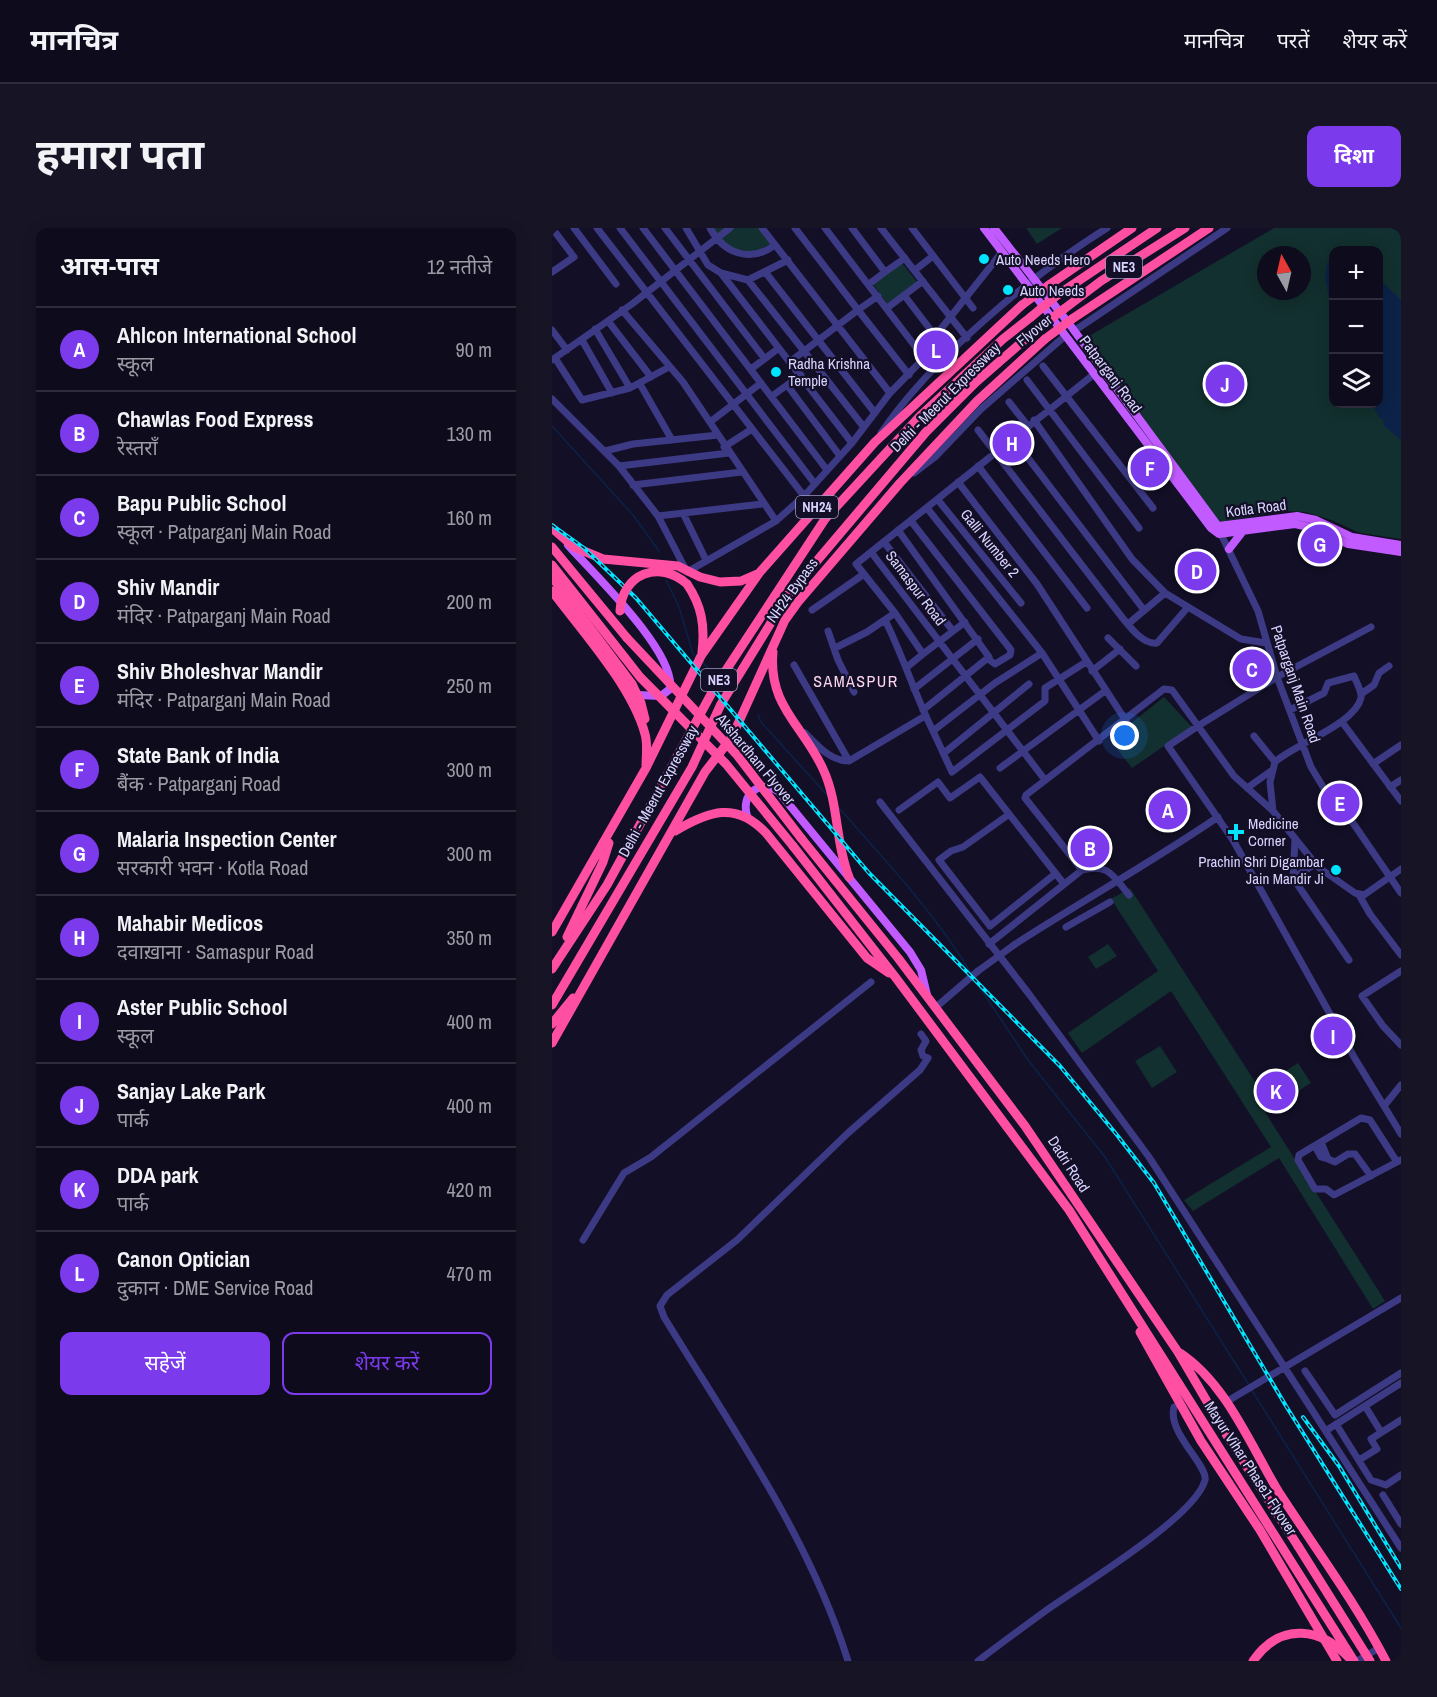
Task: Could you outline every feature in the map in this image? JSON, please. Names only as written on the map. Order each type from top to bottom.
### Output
[{"type":"highway","name":"Flyover","points":[[875,442],[1022,304],[1070,268],[1132,228]]},
{"type":"highway","name":"Delhi - Meerut Expressway","points":[[553,966],[607,885],[715,687],[769,601],[827,516],[916,420],[1003,339],[1056,296],[1157,228]]},
{"type":"highway","name":"Delhi - Meerut Expressway","points":[[552,1005],[692,767],[722,704],[778,609],[842,529],[926,432],[976,382],[1037,329],[1101,281],[1185,228]]},
{"type":"highway","name":"Flyover","points":[[900,483],[977,401],[1045,339],[1209,228]]},
{"type":"highway","name":"NH24","points":[[552,932],[646,768],[701,656],[760,572],[875,442]]},
{"type":"highway","name":"NH24 Bypass","points":[[552,1043],[705,772],[732,737],[784,620],[900,483]]},
{"type":"highway","points":[[555,531],[587,554],[603,559],[664,564],[720,582],[741,581],[760,572]]},
{"type":"highway","name":"Akshardham Flyover","points":[[552,547],[627,638],[737,755],[928,998]]},
{"type":"highway","name":"Akshardham Flyover","points":[[552,565],[640,677],[726,764],[896,978]]},
{"type":"highway","points":[[627,638],[620,611],[620,601],[630,582],[638,576],[659,571],[669,572],[687,584],[696,597],[704,621],[701,656]]},
{"type":"highway","points":[[552,577],[638,695],[645,717],[646,768]]},
{"type":"highway","points":[[552,591],[599,653],[636,708],[646,737]]},
{"type":"highway","points":[[776,638],[772,662],[779,699],[818,758],[829,783],[842,858],[849,877]]},
{"type":"highway","points":[[673,832],[710,814],[732,813],[747,816],[766,833],[867,958],[896,978]]},
{"type":"highway","points":[[553,966],[603,862],[614,825]]},
{"type":"highway","name":"Dadri Road","points":[[896,978],[1069,1210],[1121,1292]]},
{"type":"highway","points":[[552,1024],[589,981]]},
{"type":"highway","name":"Dadri Road","points":[[928,998],[1025,1126],[1178,1352]]},
{"type":"highway","points":[[1121,1292],[1140,1333],[1201,1441],[1260,1530],[1337,1661]]},
{"type":"highway","name":"Mayur Vihar Phase1 Flyover","points":[[1121,1292],[1272,1527],[1354,1661]]},
{"type":"highway","points":[[1178,1352],[1192,1361],[1226,1402],[1281,1495],[1344,1586],[1386,1661]]},
{"type":"highway","name":"Mayur Vihar Phase1 Flyover","points":[[1178,1352],[1229,1438],[1370,1661]]},
{"type":"highway","points":[[1253,1661],[1275,1640],[1299,1633],[1323,1637],[1354,1661]]},
{"type":"main road","name":"Patparganj Road","points":[[984,228],[1203,519],[1219,530]]},
{"type":"main road","name":"Patparganj Road","points":[[994,228],[1035,279],[1219,530]]},
{"type":"main road","name":"Kotla Road","points":[[1219,530],[1297,516],[1316,520],[1352,537],[1401,545]]},
{"type":"main road","name":"Kotla Road","points":[[1219,530],[1243,531],[1295,524],[1313,528],[1348,544],[1401,552]]},
{"type":"main road","points":[[555,531],[614,592],[670,673],[670,689],[661,696],[648,698],[638,695]]},
{"type":"main road","points":[[1229,549],[1243,531]]},
{"type":"main road","points":[[747,816],[745,804],[754,788],[765,786],[778,791],[910,952],[921,970],[928,998]]},
{"type":"street","points":[[552,228],[574,257],[552,272]]},
{"type":"street","points":[[574,228],[615,284]]},
{"type":"street","points":[[597,228],[804,496]]},
{"type":"street","points":[[620,228],[815,484]]},
{"type":"street","points":[[643,228],[827,470]]},
{"type":"street","points":[[665,228],[764,358]]},
{"type":"street","points":[[686,228],[698,252],[708,265],[721,273],[748,279],[766,273],[788,260]]},
{"type":"street","points":[[710,228],[724,248],[738,254],[766,251],[775,244]]},
{"type":"street","points":[[669,367],[630,388],[582,400],[553,359],[608,321],[729,228]]},
{"type":"street","points":[[762,228],[890,393]]},
{"type":"street","points":[[795,228],[909,375]]},
{"type":"street","points":[[552,399],[619,466],[658,516],[687,572],[776,521],[815,484],[852,443],[890,393],[924,358],[825,228]]},
{"type":"street","points":[[852,228],[885,272]]},
{"type":"street","points":[[881,228],[967,338]]},
{"type":"street","points":[[912,228],[973,308]]},
{"type":"street","points":[[875,442],[907,397],[949,354],[1035,279],[1107,228]]},
{"type":"street","points":[[1074,332],[1227,228]]},
{"type":"street","points":[[921,354],[1002,252]]},
{"type":"street","points":[[915,270],[933,256]]},
{"type":"street","points":[[869,284],[905,258]]},
{"type":"street","points":[[721,273],[852,443]]},
{"type":"street","points":[[766,273],[875,413]]},
{"type":"street","points":[[748,279],[863,426]]},
{"type":"street","points":[[887,308],[923,281]]},
{"type":"street","points":[[904,295],[949,354]]},
{"type":"street","points":[[791,361],[878,296]]},
{"type":"street","points":[[622,310],[683,382],[762,504],[776,521]]},
{"type":"street","points":[[608,321],[651,377]]},
{"type":"street","points":[[595,329],[630,388]]},
{"type":"street","points":[[552,330],[567,350]]},
{"type":"street","points":[[900,483],[935,458],[981,409],[1065,336]]},
{"type":"street","points":[[582,340],[612,393]]},
{"type":"street","points":[[751,369],[779,348]]},
{"type":"street","points":[[1043,366],[1153,508]]},
{"type":"street","points":[[772,396],[801,375]]},
{"type":"street","name":"Samaspur Road","points":[[1045,780],[871,552],[938,500],[1027,425],[1093,375]]},
{"type":"street","points":[[1027,380],[1050,407],[1139,528]]},
{"type":"street","points":[[710,422],[761,383]]},
{"type":"street","points":[[640,384],[672,440]]},
{"type":"street","points":[[787,385],[840,456]]},
{"type":"street","points":[[1009,402],[1027,425]]},
{"type":"street","points":[[1034,420],[1132,559],[1165,593],[1241,639],[1266,643]]},
{"type":"street","points":[[619,466],[727,450],[752,429]]},
{"type":"street","points":[[978,430],[1128,624],[1153,644],[1188,607]]},
{"type":"street","points":[[605,451],[610,448],[718,435]]},
{"type":"street","points":[[1012,437],[1144,610]]},
{"type":"street","points":[[978,466],[1087,608]]},
{"type":"street","points":[[633,485],[742,472]]},
{"type":"street","points":[[958,482],[1042,591],[1126,721]]},
{"type":"street","name":"Galli Number 2","points":[[938,500],[1021,603]]},
{"type":"street","points":[[658,516],[762,504]]},
{"type":"street","points":[[927,508],[1042,653],[1099,741]]},
{"type":"street","points":[[683,513],[706,560]]},
{"type":"street","points":[[911,521],[1011,650],[1010,655],[995,664],[988,659]]},
{"type":"street","points":[[792,721],[828,755],[840,761],[849,761],[924,713],[988,659],[989,653],[898,530]]},
{"type":"street","name":"Patparganj Main Road","points":[[1219,530],[1248,587],[1277,677],[1311,767],[1337,810],[1353,823],[1389,879],[1401,893]]},
{"type":"street","points":[[884,542],[953,631]]},
{"type":"street","points":[[871,552],[856,564],[895,613],[923,654]]},
{"type":"street","points":[[812,610],[864,574]]},
{"type":"street","points":[[1128,624],[1165,593]]},
{"type":"street","points":[[835,648],[895,613]]},
{"type":"street","points":[[885,620],[907,667],[924,713],[952,772],[1045,701],[1044,690],[1086,662]]},
{"type":"street","points":[[907,667],[965,622]]},
{"type":"street","points":[[1371,627],[1277,677],[1168,746],[1218,818],[1400,1130]]},
{"type":"street","points":[[828,631],[838,660],[854,692]]},
{"type":"street","points":[[1108,638],[1136,666]]},
{"type":"street","points":[[914,689],[978,639]]},
{"type":"street","points":[[1092,671],[1120,649]]},
{"type":"street","points":[[933,730],[980,694],[1042,653]]},
{"type":"street","points":[[794,665],[849,761]]},
{"type":"street","points":[[1361,694],[1374,685],[1379,673],[1389,666]]},
{"type":"street","points":[[1273,811],[1271,771],[1275,762],[1302,743],[1342,722],[1360,700],[1361,694],[1354,676],[1350,675],[1328,683],[1324,693],[1290,710]]},
{"type":"street","points":[[944,753],[1029,684]]},
{"type":"street","points":[[1082,870],[1026,795],[1168,689],[1218,756],[1247,788],[1273,811],[1316,864],[1359,895],[1370,914],[1401,955]]},
{"type":"street","points":[[1000,768],[1105,691]]},
{"type":"street","points":[[1342,722],[1401,801]]},
{"type":"street","points":[[1254,736],[1275,762]]},
{"type":"street","points":[[1373,764],[1401,745]]},
{"type":"street","points":[[1247,788],[1271,771]]},
{"type":"street","points":[[899,810],[938,782],[950,798],[980,777],[1064,884]]},
{"type":"street","points":[[1390,787],[1401,780]]},
{"type":"street","points":[[880,802],[1149,1157],[1401,1548]]},
{"type":"street","points":[[990,926],[939,860],[951,850],[963,847],[1008,815]]},
{"type":"street","points":[[935,1008],[978,971],[1014,945],[1218,818]]},
{"type":"street","points":[[1295,839],[1293,878],[1349,960]]},
{"type":"street","points":[[1293,878],[1316,864]]},
{"type":"street","points":[[989,944],[1082,870],[1094,867],[1105,868],[1129,895]]},
{"type":"street","points":[[1359,895],[1374,890],[1401,869]]},
{"type":"street","points":[[981,933],[1055,874]]},
{"type":"street","points":[[1066,927],[1110,902]]},
{"type":"street","points":[[1401,971],[1362,996],[1383,1026],[1401,1045]]},
{"type":"street","points":[[583,1240],[624,1173],[651,1157],[871,982]]},
{"type":"street","points":[[848,1661],[814,1574],[782,1510],[664,1317],[660,1306],[667,1295],[737,1240],[848,1133],[920,1070],[928,1058],[923,1056],[921,1050],[926,1041],[921,1034]]},
{"type":"street","points":[[1384,1106],[1401,1085]]},
{"type":"street","points":[[1361,1118],[1366,1118],[1370,1120],[1399,1161],[1334,1195],[1326,1189],[1315,1189],[1298,1160],[1299,1155],[1361,1118]]},
{"type":"street","points":[[1318,1144],[1328,1159],[1335,1162],[1348,1154],[1355,1154],[1371,1176]]},
{"type":"street","points":[[1226,1402],[1401,1298]]},
{"type":"street","points":[[1305,1371],[1335,1415],[1401,1373]]},
{"type":"street","points":[[1327,1430],[1401,1383]]},
{"type":"street","points":[[1365,1406],[1381,1432]]},
{"type":"street","points":[[978,1661],[1133,1550],[1180,1513],[1194,1498],[1205,1480],[1204,1472],[1179,1432],[1174,1420],[1174,1407]]},
{"type":"street","points":[[1359,1460],[1377,1449],[1371,1438],[1401,1420]]},
{"type":"street","points":[[1336,1424],[1371,1480],[1381,1485]]},
{"type":"street","points":[[1367,1494],[1401,1475]]},
{"type":"street","points":[[1383,1495],[1401,1524]]},
{"type":"street","points":[[1354,1661],[1379,1648]]},
{"type":"green space","points":[[713,228],[758,228],[771,244],[753,251],[738,251],[725,243]]},
{"type":"green space","points":[[1026,228],[1062,228],[1037,244]]},
{"type":"green space","points":[[1274,228],[1401,228],[1401,539],[1360,533],[1331,520],[1305,512],[1283,511],[1219,522],[1084,339]]},
{"type":"green space","points":[[902,263],[918,283],[888,305],[873,284]]},
{"type":"green space","points":[[1164,697],[1192,727],[1132,768],[1110,740]]},
{"type":"green space","points":[[1130,888],[1259,1088],[1298,1063],[1311,1083],[1265,1112],[1385,1301],[1373,1309],[1279,1158],[1193,1211],[1184,1200],[1271,1147],[1171,991],[1082,1053],[1068,1033],[1158,971],[1111,899]]},
{"type":"green space","points":[[1108,944],[1117,956],[1096,969],[1088,957]]},
{"type":"green space","points":[[1160,1046],[1177,1072],[1152,1088],[1135,1061]]},
{"type":"water","points":[[1329,262],[1329,298],[1325,278]]},
{"type":"water","points":[[1383,283],[1401,300],[1401,440],[1384,426],[1383,419],[1380,419],[1374,408],[1383,408]]},
{"type":"waterway","points":[[552,426],[633,515],[659,551]]},
{"type":"waterway","points":[[666,580],[679,607],[693,654],[696,657]]},
{"type":"waterway","points":[[702,662],[711,671]]},
{"type":"waterway","points":[[758,715],[761,722],[828,796]]},
{"type":"waterway","points":[[839,808],[925,908],[971,973]]},
{"type":"waterway","points":[[973,977],[1028,1060],[1105,1157],[1249,1385]]},
{"type":"waterway","points":[[1251,1389],[1401,1628]]},
{"type":"railway","points":[[552,525],[584,548],[636,598],[869,873],[1060,1066],[1117,1135],[1154,1183],[1286,1406],[1401,1589]]},
{"type":"railway","points":[[1303,1417],[1339,1466],[1401,1568]]},
{"type":"place","name":"Auto Needs Hero","points":[[984,259]]},
{"type":"place","name":"Auto Needs","points":[[1008,290]]},
{"type":"place","name":"Canon Optician","points":[[936,350]]},
{"type":"place","name":"Radha Krishna Temple","points":[[776,372]]},
{"type":"place","name":"Sanjay Lake Park","points":[[1225,384]]},
{"type":"place","name":"Mahabir Medicos","points":[[1012,443]]},
{"type":"place","name":"State Bank of India","points":[[1150,468]]},
{"type":"place","name":"Malaria Inspection Center","points":[[1320,544]]},
{"type":"place","name":"Shiv Mandir","points":[[1197,571]]},
{"type":"place","name":"Bapu Public School","points":[[1252,669]]},
{"type":"place","name":"Shiv Bholeshvar Mandir","points":[[1340,803]]},
{"type":"place","name":"Ahlcon International School","points":[[1168,810]]},
{"type":"place","name":"Medicine Corner","points":[[1236,832]]},
{"type":"place","name":"Chawlas Food Express","points":[[1090,848]]},
{"type":"place","name":"Prachin Shri Digambar Jain Mandir Ji","points":[[1336,870]]},
{"type":"place","name":"Aster Public School","points":[[1333,1036]]},
{"type":"place","name":"DDA park","points":[[1276,1091]]},
{"type":"district","name":"SAMASPUR","points":[[856,681]]}]
